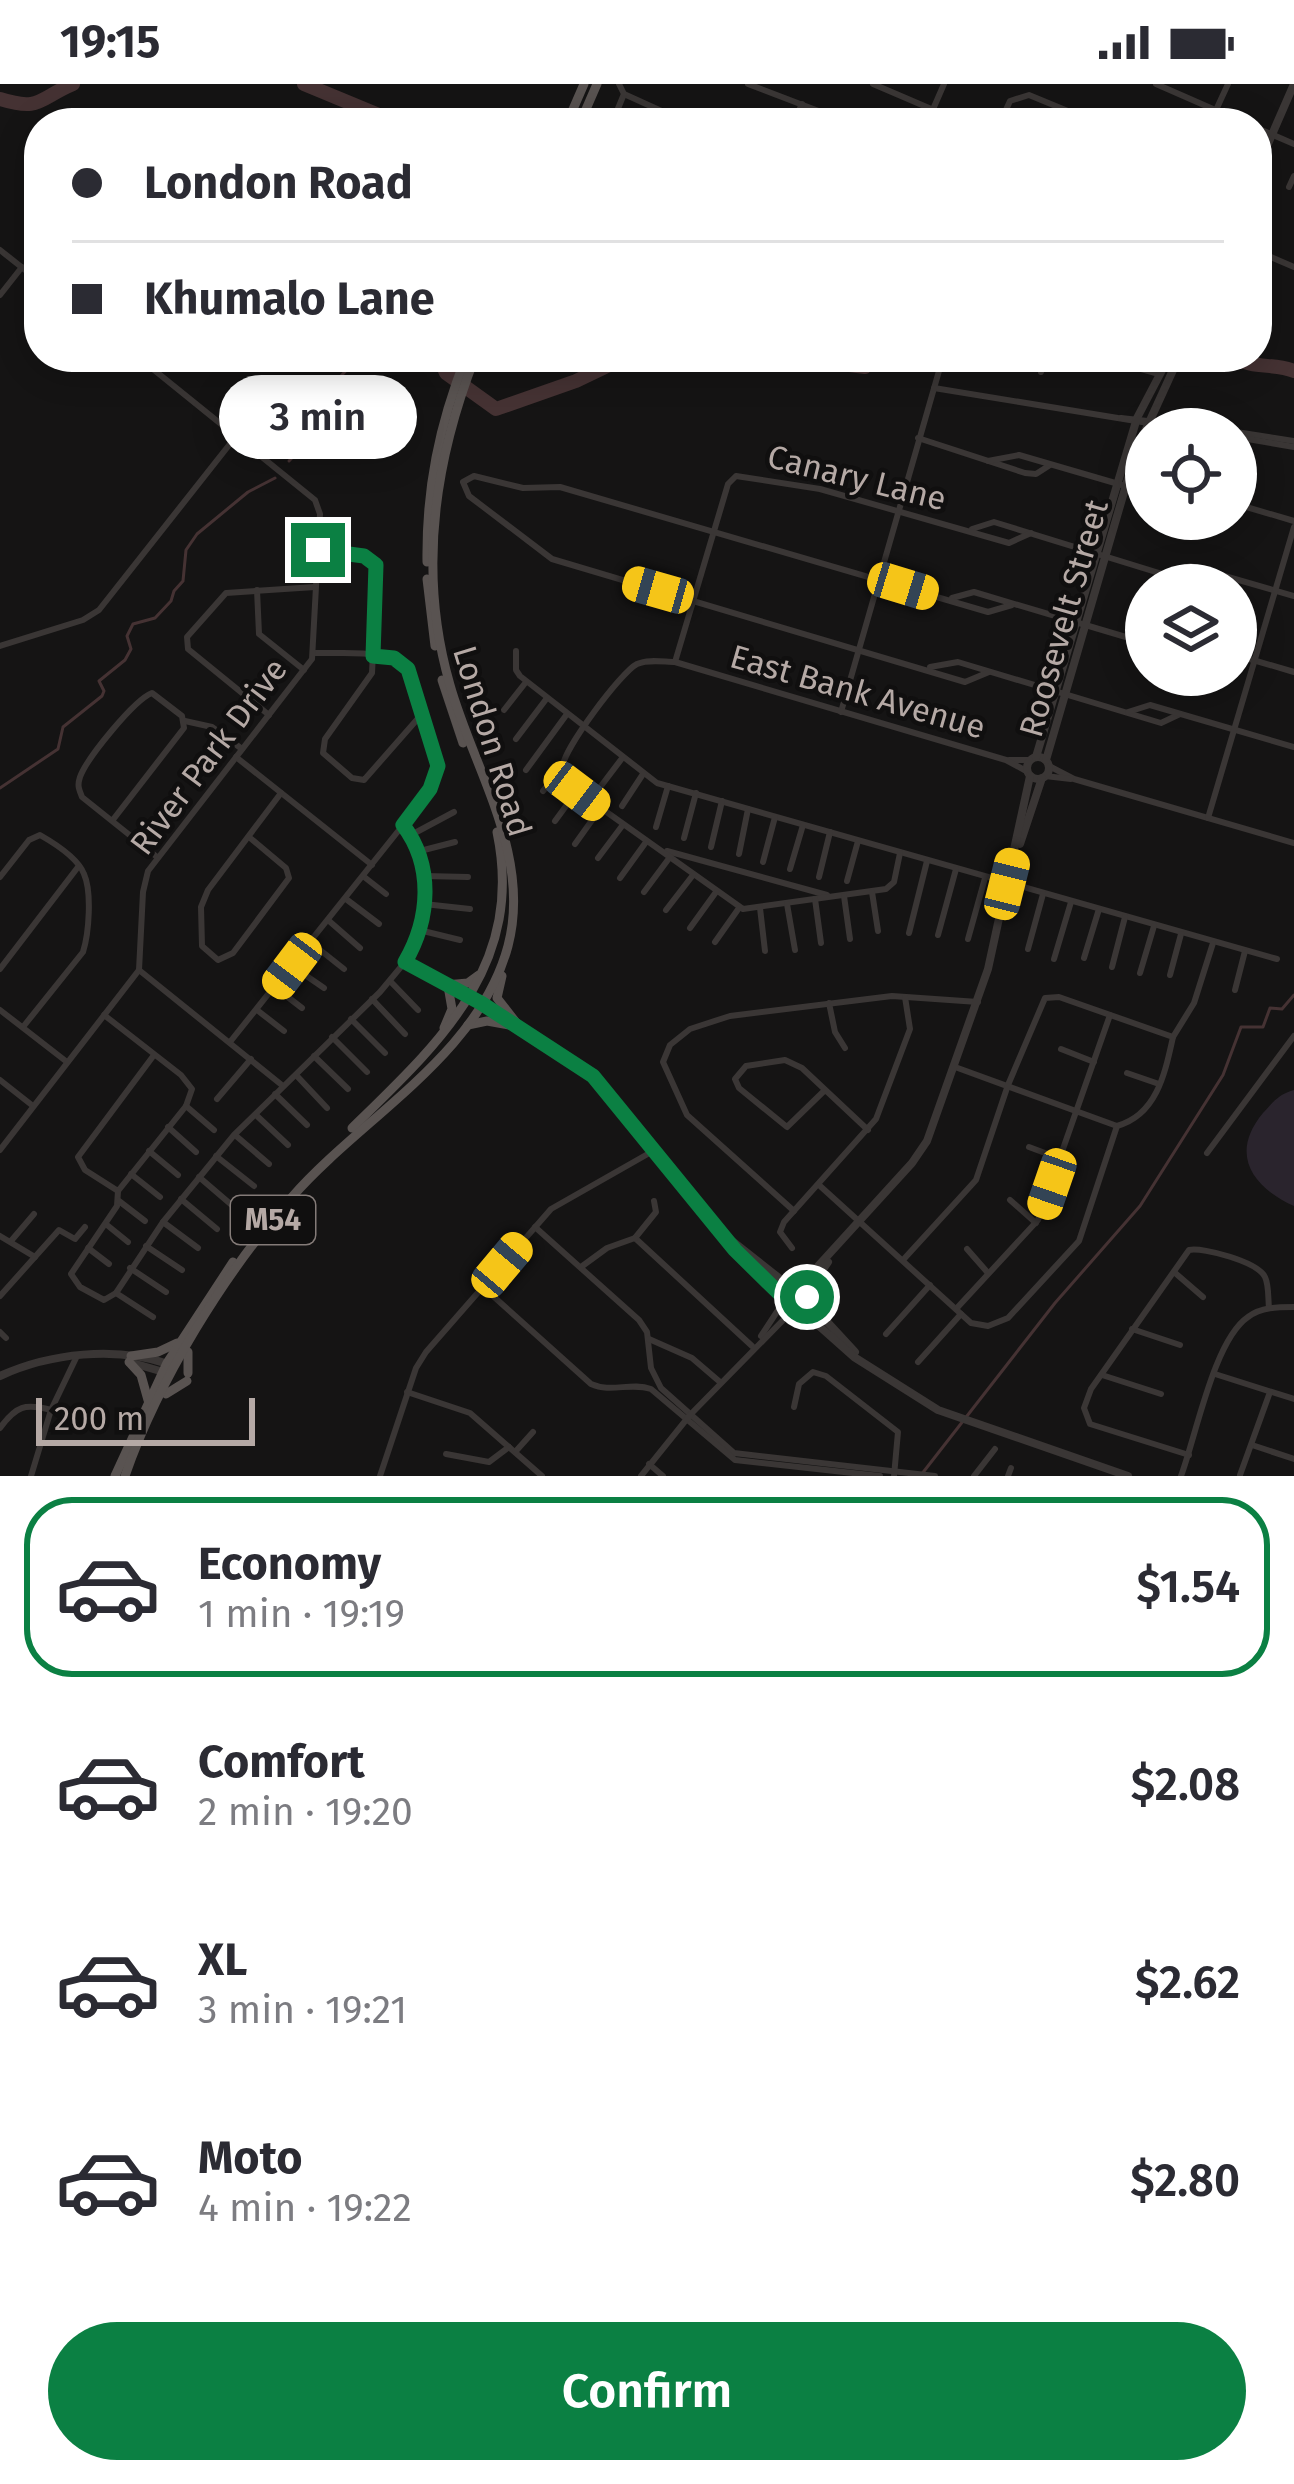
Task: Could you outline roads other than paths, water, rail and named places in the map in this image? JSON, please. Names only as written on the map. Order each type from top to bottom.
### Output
[{"type":"main road","name":"London Road","points":[[125,1476],[176,1372],[185,1342],[232,1263],[280,1204],[476,1000],[502,964],[514,913],[508,856],[450,686],[433,582],[437,491],[462,372]]},
{"type":"main road","name":"London Road","points":[[185,1342],[292,1197],[429,1067],[466,1025],[476,1000],[502,899],[499,842],[445,690],[428,587],[428,501],[436,448],[468,372]]},
{"type":"main road","points":[[502,964],[497,998],[519,1028]]},
{"type":"main road","points":[[437,1043],[452,1009],[446,986],[468,983],[486,965]]},
{"type":"main road","points":[[466,1025],[487,1021],[519,1028]]},
{"type":"main road","points":[[148,1400],[141,1375],[130,1359],[185,1342]]},
{"type":"main road","points":[[176,1372],[185,1342]]},
{"type":"main road","name":"London Road","points":[[115,1476],[148,1400],[176,1372]]},
{"type":"street","points":[[619,84],[624,94],[655,108]]},
{"type":"street","points":[[748,84],[810,108]]},
{"type":"street","points":[[873,84],[928,108]]},
{"type":"street","points":[[1156,84],[1211,108]]},
{"type":"street","points":[[1294,84],[1272,134],[1294,144]]},
{"type":"street","points":[[618,108],[624,94]]},
{"type":"street","points":[[1007,108],[1010,101],[1029,94],[1062,108]]},
{"type":"street","points":[[800,108],[802,104]]},
{"type":"street","points":[[1289,187],[1294,176]]},
{"type":"street","points":[[0,250],[22,267],[0,296]]},
{"type":"street","points":[[0,646],[83,620],[99,610],[237,435],[157,372]]},
{"type":"street","points":[[841,712],[939,372]]},
{"type":"street","points":[[1152,372],[1159,374]]},
{"type":"street","name":"Roosevelt Street","points":[[1154,408],[1168,372]]},
{"type":"street","name":"Roosevelt Street","points":[[1142,408],[1159,374]]},
{"type":"street","points":[[934,388],[1125,419]]},
{"type":"street","name":"River Park Drive","points":[[139,970],[143,885],[158,858],[315,653],[320,511],[308,492],[237,435]]},
{"type":"street","points":[[918,438],[1033,475],[1050,465]]},
{"type":"street","points":[[1257,438],[1294,444]]},
{"type":"street","points":[[988,461],[1012,454],[1125,486]]},
{"type":"street","name":"Roosevelt Street","points":[[784,1299],[800,1298],[921,1151],[978,1002],[1061,693],[1075,622],[1125,455]]},
{"type":"street","name":"Canary Lane","points":[[713,532],[733,477],[742,475],[898,508],[1009,542],[1031,533]]},
{"type":"street","points":[[989,672],[965,682],[550,558],[472,499],[464,491],[464,482],[474,476],[523,488],[560,487],[991,612],[1012,605]]},
{"type":"street","name":"Roosevelt Street","points":[[1061,693],[1125,490]]},
{"type":"street","points":[[1257,511],[1294,524],[1257,650]]},
{"type":"street","name":"Canary Lane","points":[[969,530],[994,522],[1133,564]]},
{"type":"street","points":[[543,791],[635,665],[675,662],[713,532]]},
{"type":"street","points":[[318,550],[364,556],[376,565],[368,684],[322,748],[352,778],[364,780],[422,713]]},
{"type":"street","name":"Canary Lane","points":[[1257,586],[1294,596]]},
{"type":"street","points":[[269,715],[185,644],[188,635],[224,595],[317,587]]},
{"type":"street","points":[[257,590],[259,634],[304,670]]},
{"type":"street","points":[[949,600],[974,592],[1125,636]]},
{"type":"street","points":[[516,651],[516,670],[526,682],[644,774],[668,786],[1277,959]]},
{"type":"street","points":[[230,1042],[403,825],[438,771],[406,667],[394,658],[315,653]]},
{"type":"street","points":[[1257,661],[1294,671]]},
{"type":"street","name":"East Bank Avenue","points":[[675,662],[1294,843]]},
{"type":"street","points":[[927,668],[953,662],[1161,722],[1180,714]]},
{"type":"street","points":[[504,710],[526,682]]},
{"type":"street","points":[[158,858],[82,797],[78,787],[82,773],[136,702],[148,694],[159,697],[184,718],[212,727],[242,749]]},
{"type":"street","points":[[1208,818],[1244,696]]},
{"type":"street","points":[[516,739],[547,698]]},
{"type":"street","points":[[1128,712],[1147,705],[1294,747]]},
{"type":"street","points":[[526,770],[567,714]]},
{"type":"street","points":[[112,820],[182,732],[184,718]]},
{"type":"street","points":[[236,758],[372,865]]},
{"type":"street","points":[[598,790],[623,758]]},
{"type":"street","name":"East Bank Avenue","points":[[1006,760],[1029,774]]},
{"type":"street","points":[[1029,774],[1041,766]]},
{"type":"street","name":"Roosevelt Street","points":[[1014,856],[1029,774],[1041,766]]},
{"type":"street","points":[[563,767],[577,791],[739,908],[872,892],[893,884],[900,853]]},
{"type":"street","points":[[622,806],[644,774]]},
{"type":"street","points":[[656,827],[668,786]]},
{"type":"street","points":[[555,820],[577,791]]},
{"type":"street","points":[[249,837],[286,868],[289,878],[233,953],[218,960],[202,946],[202,901],[281,793]]},
{"type":"street","points":[[684,838],[696,794]]},
{"type":"street","points":[[711,847],[722,801]]},
{"type":"street","points":[[575,844],[600,808]]},
{"type":"street","points":[[739,854],[748,809]]},
{"type":"street","points":[[411,836],[454,812]]},
{"type":"street","points":[[763,862],[775,817]]},
{"type":"street","points":[[104,1015],[187,1080],[192,1093],[118,1191],[118,1201],[105,1224],[72,1269],[74,1282],[99,1300],[116,1293],[181,1199],[234,1135],[405,962],[418,930],[425,876],[420,851],[403,825]]},
{"type":"street","points":[[790,869],[803,825]]},
{"type":"street","points":[[598,858],[622,826]]},
{"type":"street","points":[[819,877],[830,832]]},
{"type":"street","points":[[0,877],[36,835],[47,838],[79,866],[86,880],[86,944],[23,1027]]},
{"type":"street","points":[[847,881],[858,841]]},
{"type":"street","points":[[420,851],[455,842]]},
{"type":"street","points":[[620,878],[646,842]]},
{"type":"street","points":[[644,892],[667,854]]},
{"type":"street","points":[[667,854],[833,897]]},
{"type":"street","points":[[909,933],[927,861]]},
{"type":"street","points":[[0,969],[79,866]]},
{"type":"street","points":[[938,935],[956,868]]},
{"type":"street","points":[[666,910],[693,875]]},
{"type":"street","points":[[363,876],[386,894]]},
{"type":"street","points":[[425,876],[468,877]]},
{"type":"street","points":[[968,939],[985,878]]},
{"type":"street","points":[[690,928],[716,892]]},
{"type":"street","points":[[872,892],[878,931]]},
{"type":"street","points":[[1028,949],[1043,894]]},
{"type":"street","points":[[844,896],[850,939]]},
{"type":"street","points":[[346,898],[379,924]]},
{"type":"street","points":[[815,899],[821,943]]},
{"type":"street","points":[[1054,959],[1071,902]]},
{"type":"street","points":[[424,904],[470,909]]},
{"type":"street","points":[[787,904],[795,950]]},
{"type":"street","points":[[715,942],[739,908]]},
{"type":"street","points":[[760,908],[765,952]]},
{"type":"street","points":[[1084,958],[1099,909]]},
{"type":"street","points":[[1112,967],[1125,916]]},
{"type":"street","points":[[328,920],[360,948]]},
{"type":"street","points":[[1140,973],[1154,926]]},
{"type":"street","points":[[418,930],[460,940]]},
{"type":"street","points":[[1170,975],[1181,934]]},
{"type":"street","points":[[310,943],[344,969]]},
{"type":"street","points":[[819,1185],[958,1312],[976,1325],[1003,1322],[1077,1244],[1117,1126],[1146,1111],[1160,1084],[1173,1037],[1194,1003],[1213,943]]},
{"type":"street","points":[[1234,990],[1245,951]]},
{"type":"street","points":[[405,962],[476,1000],[593,1076],[725,1236],[784,1299]]},
{"type":"street","points":[[292,966],[324,988]]},
{"type":"street","points":[[0,1150],[139,970],[284,1086]]},
{"type":"street","points":[[390,981],[418,1010]]},
{"type":"street","points":[[275,988],[302,1008]]},
{"type":"street","points":[[903,1260],[974,1183],[1045,998],[1053,995],[1173,1037]]},
{"type":"street","points":[[794,1211],[687,1115],[663,1056],[674,1041],[706,1022],[829,1003],[905,997],[978,1002]]},
{"type":"street","points":[[792,1248],[780,1232],[878,1115],[910,1030],[905,997]]},
{"type":"street","points":[[373,999],[405,1034]]},
{"type":"street","points":[[829,1003],[835,1032],[845,1048]]},
{"type":"street","points":[[0,1010],[67,1062]]},
{"type":"street","points":[[257,1010],[284,1031]]},
{"type":"street","points":[[918,1362],[988,1273],[1036,1223],[1110,1015]]},
{"type":"street","points":[[351,1019],[385,1053]]},
{"type":"street","points":[[1207,1154],[1294,1036]]},
{"type":"street","points":[[332,1037],[367,1072]]},
{"type":"street","points":[[1061,1048],[1094,1062]]},
{"type":"street","points":[[118,1191],[85,1170],[78,1157],[154,1055]]},
{"type":"street","points":[[314,1056],[348,1089]]},
{"type":"street","points":[[217,1099],[251,1059]]},
{"type":"street","points":[[825,1090],[787,1127],[739,1088],[735,1076],[746,1066],[789,1061],[825,1090],[868,1130]]},
{"type":"street","points":[[955,1066],[1117,1126]]},
{"type":"street","points":[[1127,1073],[1160,1084]]},
{"type":"street","points":[[296,1074],[327,1108]]},
{"type":"street","points":[[0,1080],[33,1106]]},
{"type":"street","points":[[275,1094],[307,1125]]},
{"type":"street","points":[[186,1106],[214,1130]]},
{"type":"street","points":[[255,1114],[288,1144]]},
{"type":"street","points":[[168,1127],[196,1152]]},
{"type":"street","points":[[234,1135],[269,1164]]},
{"type":"street","points":[[1029,1147],[1061,1159]]},
{"type":"street","points":[[380,1476],[420,1359],[551,1209],[656,1149]]},
{"type":"street","points":[[149,1151],[178,1175]]},
{"type":"street","points":[[216,1156],[254,1186]]},
{"type":"street","points":[[130,1174],[160,1197]]},
{"type":"street","points":[[199,1178],[235,1207]]},
{"type":"street","points":[[181,1199],[218,1229]]},
{"type":"street","points":[[1010,1200],[1036,1223]]},
{"type":"street","points":[[118,1201],[145,1221]]},
{"type":"street","points":[[581,1267],[607,1248],[635,1238],[656,1212],[654,1201]]},
{"type":"street","points":[[11,1240],[34,1214]]},
{"type":"street","points":[[164,1222],[198,1248]]},
{"type":"street","points":[[105,1224],[128,1242]]},
{"type":"street","points":[[535,1226],[639,1320],[649,1339],[651,1368],[661,1388],[687,1418],[738,1454],[935,1476]]},
{"type":"street","points":[[0,1296],[59,1230],[75,1239],[86,1227]]},
{"type":"street","points":[[0,1236],[35,1257]]},
{"type":"street","points":[[725,1236],[800,1298],[870,1368],[958,1419],[1128,1476]]},
{"type":"street","points":[[635,1238],[754,1345]]},
{"type":"street","points":[[146,1246],[182,1270]]},
{"type":"street","points":[[87,1247],[109,1264]]},
{"type":"street","points":[[967,1250],[988,1273]]},
{"type":"street","points":[[1189,1455],[1090,1424],[1085,1403],[1189,1250],[1237,1260],[1263,1272],[1269,1308]]},
{"type":"street","points":[[130,1268],[166,1292]]},
{"type":"street","points":[[1173,1271],[1203,1297]]},
{"type":"street","points":[[886,1334],[930,1286]]},
{"type":"street","points":[[483,1287],[591,1384],[603,1389],[637,1385],[657,1394],[739,1462],[880,1476]]},
{"type":"street","points":[[116,1293],[153,1317]]},
{"type":"street","points":[[784,1299],[800,1298]]},
{"type":"street","points":[[641,1476],[687,1418],[800,1298]]},
{"type":"street","points":[[754,1345],[784,1299]]},
{"type":"street","points":[[1181,1476],[1225,1347],[1240,1324],[1269,1308],[1294,1307]]},
{"type":"street","points":[[1132,1329],[1180,1345]]},
{"type":"street","points":[[649,1339],[692,1358],[720,1382]]},
{"type":"street","points":[[31,1476],[51,1410],[77,1356]]},
{"type":"street","points":[[0,1376],[77,1356],[117,1356],[176,1372]]},
{"type":"street","points":[[637,1385],[651,1368]]},
{"type":"street","points":[[794,1407],[803,1378],[813,1372],[826,1376],[898,1432],[895,1473]]},
{"type":"street","points":[[1101,1374],[1161,1394]]},
{"type":"street","points":[[1216,1374],[1294,1400]]},
{"type":"street","points":[[1240,1475],[1270,1391]]},
{"type":"street","points":[[407,1392],[470,1413],[542,1476]]},
{"type":"street","points":[[0,1428],[22,1406],[51,1410]]},
{"type":"street","points":[[446,1454],[489,1462],[533,1432]]},
{"type":"street","points":[[1251,1445],[1294,1459]]},
{"type":"street","points":[[974,1476],[995,1449]]},
{"type":"street","points":[[649,1464],[663,1476]]},
{"type":"waterway","points":[[0,99],[32,104],[73,84]]},
{"type":"waterway","points":[[304,84],[362,108]]},
{"type":"waterway","points":[[1272,366],[1294,371]]},
{"type":"waterway","points":[[289,461],[310,439],[325,394],[345,372]]},
{"type":"waterway","points":[[446,372],[496,409],[595,372]]},
{"type":"waterway","points":[[0,788],[58,749],[63,727],[102,696],[99,681],[125,660],[133,624],[155,618],[183,581],[186,550],[197,534],[248,492],[275,478]]},
{"type":"waterway","points":[[921,1475],[1055,1303],[1140,1206],[1223,1075],[1241,1027],[1263,1027],[1270,1008],[1282,1009],[1294,995]]}]
